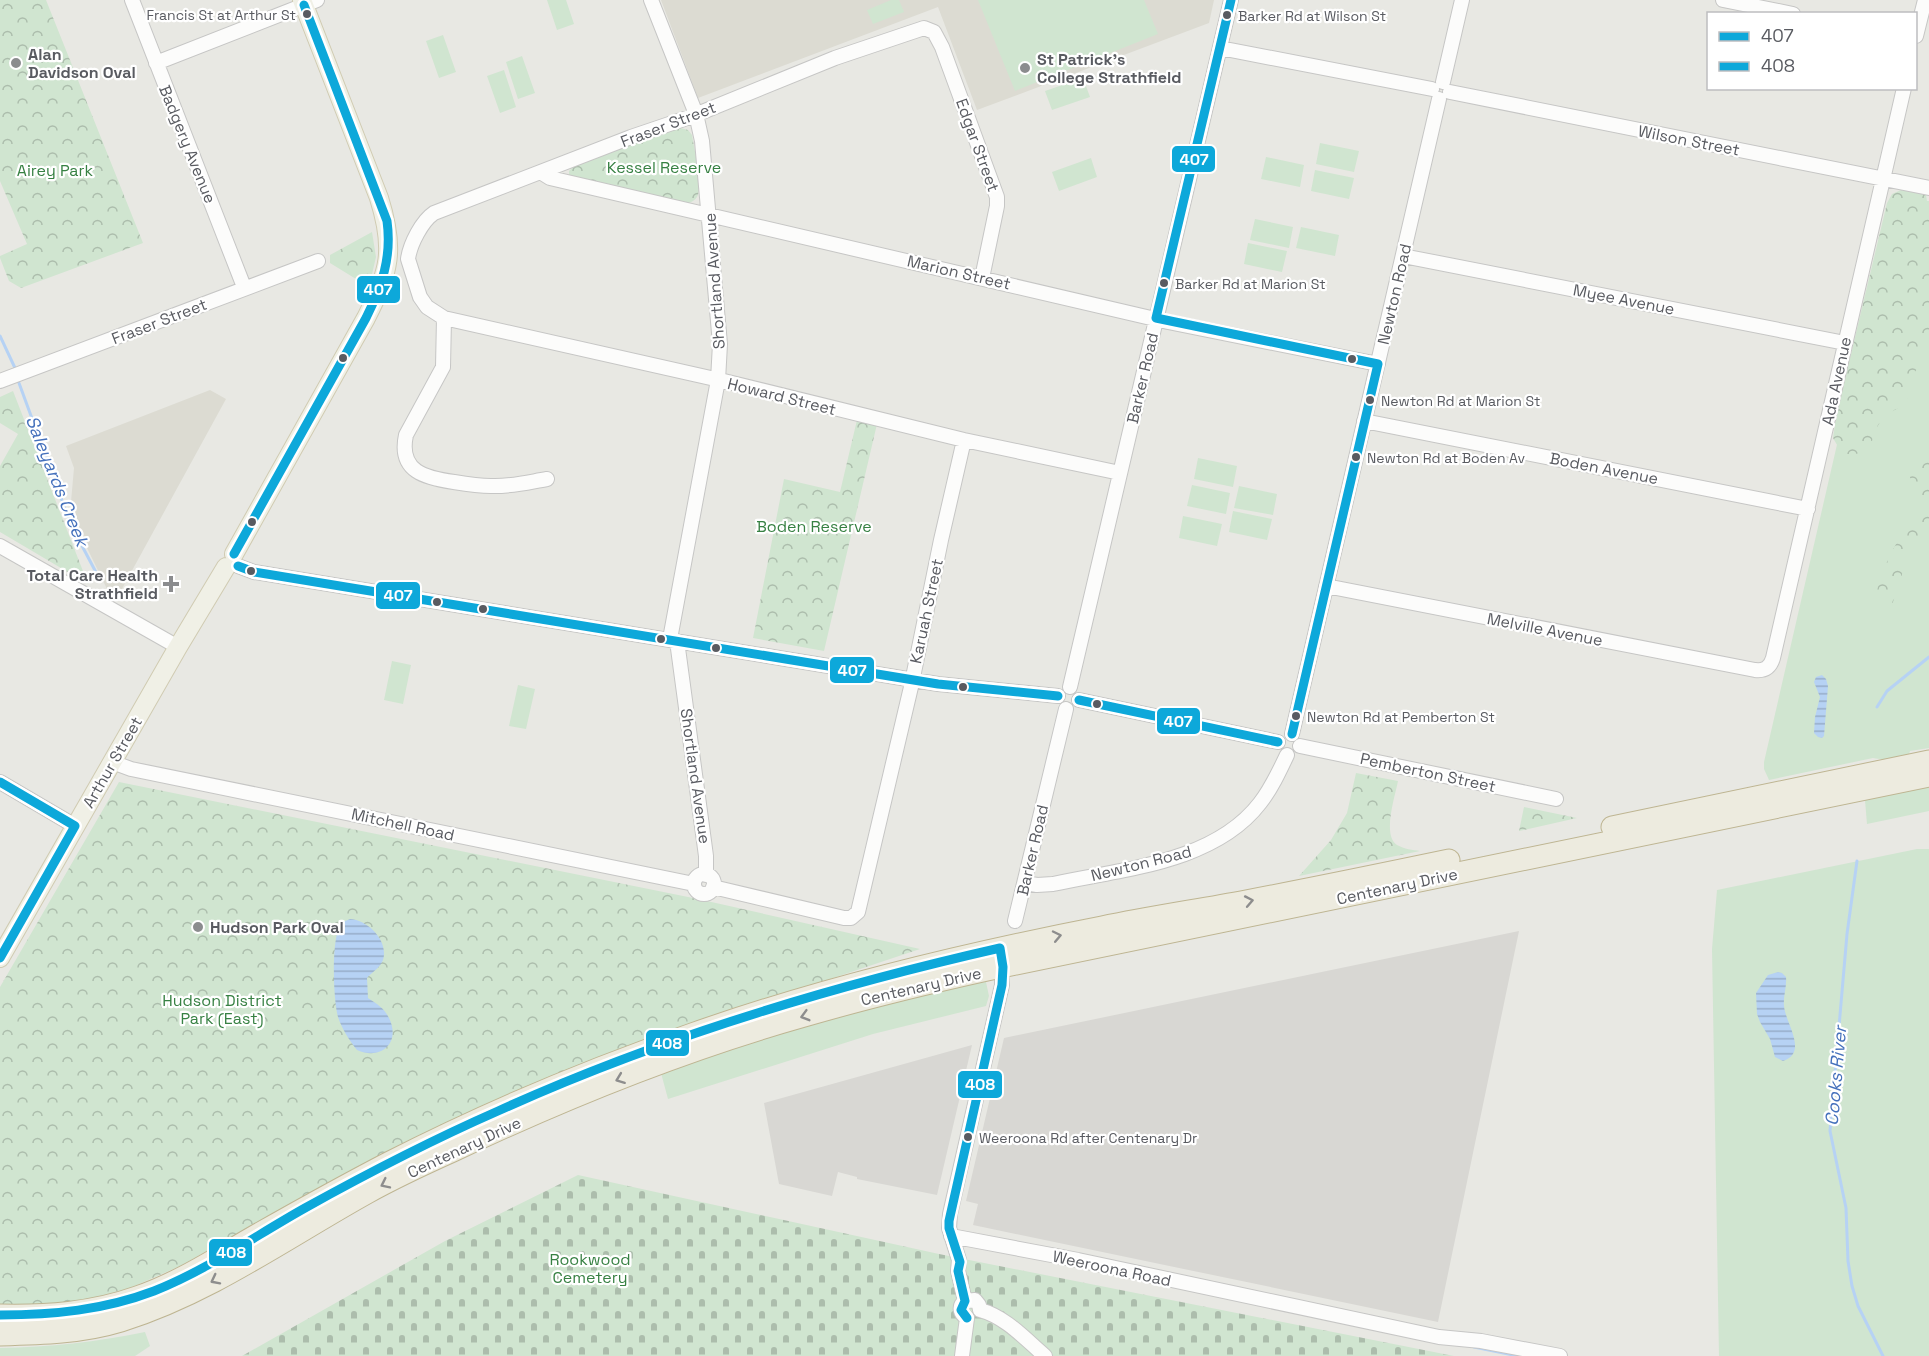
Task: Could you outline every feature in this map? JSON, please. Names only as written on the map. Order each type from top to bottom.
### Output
[{"type":"highway","name":"Centenary Drive","points":[[1881,779],[1929,761]]},
{"type":"highway","name":"Centenary Drive","points":[[0,1316],[72,1313],[136,1298],[197,1269],[351,1182],[500,1109],[689,1035],[799,999],[877,978],[1002,958],[1881,779],[1929,776]]},
{"type":"highway","name":"Centenary Drive","points":[[0,1335],[83,1330],[120,1321],[169,1303],[250,1262],[389,1182],[462,1146],[587,1092],[674,1058],[800,1017],[1002,958]]},
{"type":"main road","name":"Arthur Street","points":[[0,958],[178,647],[233,562],[379,293],[387,268],[389,240],[384,214],[308,2]]},
{"type":"street","name":"Badgery Avenue","points":[[132,0],[244,287]]},
{"type":"street","name":"Shortland Avenue","points":[[651,0],[696,114],[702,141],[720,344],[718,380],[674,640],[710,881]]},
{"type":"street","name":"Barker Road","points":[[1070,687],[1231,0]]},
{"type":"street","name":"Newton Road","points":[[1296,740],[1326,586],[1462,0]]},
{"type":"street","points":[[1723,0],[1783,12]]},
{"type":"street","points":[[1917,33],[1925,0]]},
{"type":"street","points":[[156,63],[308,2]]},
{"type":"street","name":"Edgar Street","points":[[919,29],[924,28],[934,32],[942,47],[997,197],[998,206],[982,278]]},
{"type":"street","name":"Fraser Street","points":[[444,318],[427,308],[416,287],[408,259],[419,232],[428,217],[434,213],[696,114],[835,58],[919,29]]},
{"type":"street","name":"Wilson Street","points":[[1220,48],[1929,188]]},
{"type":"street","name":"Ada Avenue","points":[[1763,670],[1769,666],[1773,658],[1904,90]]},
{"type":"street","name":"Marion Street","points":[[542,173],[550,178],[1156,318],[1378,364]]},
{"type":"street","name":"Myee Avenue","points":[[1402,256],[1845,343]]},
{"type":"street","name":"Fraser Street","points":[[0,381],[244,287],[318,261]]},
{"type":"street","points":[[444,318],[443,367],[406,435],[405,456],[411,466],[419,474],[435,479],[492,486],[547,479]]},
{"type":"street","name":"Howard Street","points":[[444,318],[718,380],[964,440],[1120,474]]},
{"type":"street","name":"Boden Avenue","points":[[1364,421],[1808,509]]},
{"type":"street","name":"Karuah Street","points":[[710,881],[851,918],[858,912],[912,680],[940,540],[964,440]]},
{"type":"street","points":[[0,546],[178,647]]},
{"type":"street","points":[[233,562],[254,572],[912,680],[964,688],[1058,696]]},
{"type":"street","name":"Melville Avenue","points":[[1326,586],[1763,670]]},
{"type":"street","points":[[1070,687],[1077,691],[1079,700],[1073,708],[1066,709],[1059,703],[1058,696],[1061,690],[1070,687]]},
{"type":"street","points":[[1079,700],[1278,742]]},
{"type":"street","name":"Barker Road","points":[[1015,921],[1066,709]]},
{"type":"street","points":[[1285,734],[1296,740],[1297,752],[1287,755],[1279,749],[1278,742],[1285,734]]},
{"type":"street","name":"Pemberton Street","points":[[1296,740],[1556,799]]},
{"type":"street","name":"Newton Road","points":[[1025,883],[1053,884],[1175,858],[1207,846],[1233,829],[1258,805],[1274,782],[1287,755]]},
{"type":"street","name":"Mitchell Road","points":[[112,762],[131,769],[694,884],[698,876],[710,881]]},
{"type":"street","points":[[0,782],[75,826]]},
{"type":"street","points":[[962,1356],[967,1318],[975,1317],[965,1269],[960,1262],[949,1228],[950,1214],[999,998],[1002,958]]},
{"type":"street","name":"Weeroona Road","points":[[951,1236],[1078,1260],[1439,1337],[1481,1341],[1560,1356]]},
{"type":"street","points":[[972,1303],[1005,1321],[1045,1356]]},
{"type":"shaded area","name":"St Patrick's College Strathfield","points":[[661,0],[1214,0],[1209,23],[977,110],[938,7],[698,98]]},
{"type":"shaded area","points":[[210,390],[226,399],[117,598],[108,591],[70,513],[74,468],[66,446]]},
{"type":"shaded area","points":[[1519,931],[1438,1322],[973,1225],[978,1204],[966,1201],[1004,1038]]},
{"type":"shaded area","points":[[972,1045],[937,1195],[857,1179],[857,1177],[838,1172],[832,1196],[779,1184],[764,1103]]},
{"type":"green space","name":"Airey Park","points":[[0,0],[46,0],[143,243],[21,288],[9,281],[0,258],[27,244],[0,181]]},
{"type":"green space","points":[[547,0],[566,0],[574,24],[557,30]]},
{"type":"green space","points":[[891,0],[899,0],[904,12],[873,24],[867,10]]},
{"type":"green space","points":[[978,0],[1144,0],[1158,34],[1015,91]]},
{"type":"green space","points":[[443,35],[456,72],[439,78],[426,41]]},
{"type":"green space","points":[[522,56],[535,93],[518,99],[506,62]]},
{"type":"green space","points":[[504,70],[516,107],[500,113],[487,76]]},
{"type":"green space","points":[[1083,78],[1090,97],[1052,110],[1045,91]]},
{"type":"green space","name":"Kessel Reserve","points":[[677,127],[688,130],[692,135],[699,192],[692,202],[680,205],[569,176],[569,171],[573,167]]},
{"type":"green space","points":[[1320,143],[1359,151],[1354,172],[1316,164]]},
{"type":"green space","points":[[1266,157],[1304,165],[1300,187],[1261,179]]},
{"type":"green space","points":[[1091,158],[1097,177],[1059,191],[1052,172]]},
{"type":"green space","points":[[1315,170],[1354,178],[1349,199],[1311,191]]},
{"type":"green space","points":[[1901,190],[1926,195],[1929,201],[1929,345],[1920,358],[1905,405],[1883,418],[1868,448],[1857,454],[1847,454],[1840,450],[1833,438],[1836,417],[1887,203],[1892,194]]},
{"type":"green space","points":[[1255,219],[1293,227],[1289,248],[1250,240]]},
{"type":"green space","points":[[1301,227],[1339,235],[1335,256],[1296,248]]},
{"type":"green space","points":[[372,232],[376,257],[369,287],[330,263],[330,255]]},
{"type":"green space","points":[[1248,243],[1287,251],[1282,272],[1244,264]]},
{"type":"green space","points":[[1929,335],[1929,748],[1910,751],[1909,754],[1896,757],[1873,758],[1769,780],[1764,769],[1764,762],[1847,401]]},
{"type":"green space","points":[[13,391],[88,584],[0,532],[0,466],[18,434],[0,423],[0,397]]},
{"type":"green space","name":"Boden Reserve","points":[[857,420],[877,424],[824,651],[753,638],[784,479],[840,492]]},
{"type":"green space","points":[[1929,456],[1929,529],[1908,556],[1891,608],[1880,610],[1875,606],[1883,570],[1907,522],[1919,510],[1921,504],[1909,468],[1915,462]]},
{"type":"green space","points":[[1198,458],[1237,466],[1233,487],[1194,479]]},
{"type":"green space","points":[[1192,485],[1230,493],[1226,514],[1187,506]]},
{"type":"green space","points":[[1239,486],[1277,494],[1273,515],[1234,508]]},
{"type":"green space","points":[[1233,511],[1272,519],[1267,540],[1229,532]]},
{"type":"green space","points":[[1183,516],[1222,524],[1217,546],[1179,538]]},
{"type":"green space","points":[[392,661],[411,665],[403,704],[384,700]]},
{"type":"green space","points":[[518,685],[535,689],[526,729],[509,726]]},
{"type":"green space","points":[[1356,773],[1398,781],[1390,833],[1397,845],[1420,851],[1299,876],[1331,840],[1347,813]]},
{"type":"green space","name":"Hudson District Park (East)","points":[[119,782],[698,899],[920,949],[719,1016],[382,1154],[180,1266],[130,1288],[72,1304],[0,1306],[0,987]]},
{"type":"green space","points":[[1929,787],[1929,811],[1867,824],[1865,800]]},
{"type":"green space","points":[[1524,807],[1577,818],[1519,831]]},
{"type":"green space","points":[[1917,849],[1929,849],[1929,1356],[1719,1356],[1712,949],[1717,890]]},
{"type":"green space","points":[[986,982],[989,996],[986,1006],[873,1034],[668,1099],[661,1073],[839,1014],[947,988]]},
{"type":"green space","name":"Rookwood Cemetery","points":[[578,1175],[939,1254],[1454,1356],[242,1356],[445,1241]]},
{"type":"green space","points":[[145,1332],[150,1346],[135,1356],[0,1356],[0,1348],[73,1343]]},
{"type":"water","points":[[1822,675],[1828,686],[1822,738],[1814,733],[1820,697],[1814,682],[1816,677]]},
{"type":"water","points":[[350,919],[370,927],[383,946],[382,963],[367,978],[368,998],[387,1015],[393,1035],[387,1047],[374,1053],[357,1050],[342,1026],[336,1008],[334,969],[336,941],[341,923]]},
{"type":"water","points":[[1778,972],[1786,977],[1784,1006],[1795,1044],[1791,1057],[1783,1061],[1775,1057],[1770,1039],[1757,1014],[1756,993],[1768,975]]},
{"type":"waterway","name":"Saleyards Creek","points":[[0,336],[15,368]]},
{"type":"waterway","name":"Saleyards Creek","points":[[19,383],[71,525],[99,578]]},
{"type":"waterway","name":"Cooks River","points":[[1877,707],[1887,691],[1929,657]]},
{"type":"waterway","name":"Cooks River","points":[[1857,861],[1847,934],[1830,1131],[1846,1208],[1848,1261],[1852,1286],[1858,1306],[1883,1356]]},
{"type":"waterway","points":[[1474,1347],[1518,1356]]},
{"type":"transit line","name":"407","points":[[1156,318],[1231,0]]},
{"type":"transit line","name":"407","points":[[234,554],[366,318],[381,283],[387,259],[387,221],[304,5]]},
{"type":"transit line","name":"407","points":[[1156,318],[1378,364]]},
{"type":"transit line","name":"407","points":[[1292,734],[1378,364]]},
{"type":"transit line","name":"407","points":[[238,566],[254,572],[938,684],[1058,696]]},
{"type":"transit line","name":"407","points":[[1079,700],[1278,742]]},
{"type":"transit line","name":"408","points":[[0,782],[75,826]]},
{"type":"transit line","name":"408","points":[[0,958],[75,826]]},
{"type":"transit line","name":"408","points":[[0,1315],[78,1310],[116,1303],[154,1291],[212,1263],[305,1208],[400,1157],[473,1122],[620,1060],[808,997],[1000,948],[1003,967],[1002,985],[949,1221],[949,1228],[960,1262],[958,1271],[965,1301],[961,1310],[967,1318]]},
{"type":"place","name":"Francis St at Arthur St","points":[[307,14]]},
{"type":"place","name":"Barker Rd at Wilson St","points":[[1227,15]]},
{"type":"place","name":"Alan Davidson Oval","points":[[16,63]]},
{"type":"place","name":"St Patrick's College Strathfield","points":[[1025,68]]},
{"type":"place","name":"Barker Rd at Marion St","points":[[1164,283]]},
{"type":"place","name":"Newton Rd at Marion St","points":[[1370,400]]},
{"type":"place","name":"Newton Rd at Boden Av","points":[[1356,457]]},
{"type":"place","name":"Total Care Health Strathfield","points":[[171,584]]},
{"type":"place","name":"Newton Rd at Pemberton St","points":[[1296,716]]},
{"type":"place","name":"Hudson Park Oval","points":[[198,927]]},
{"type":"place","name":"Weeroona Rd after Centenary Dr","points":[[968,1137]]}]
